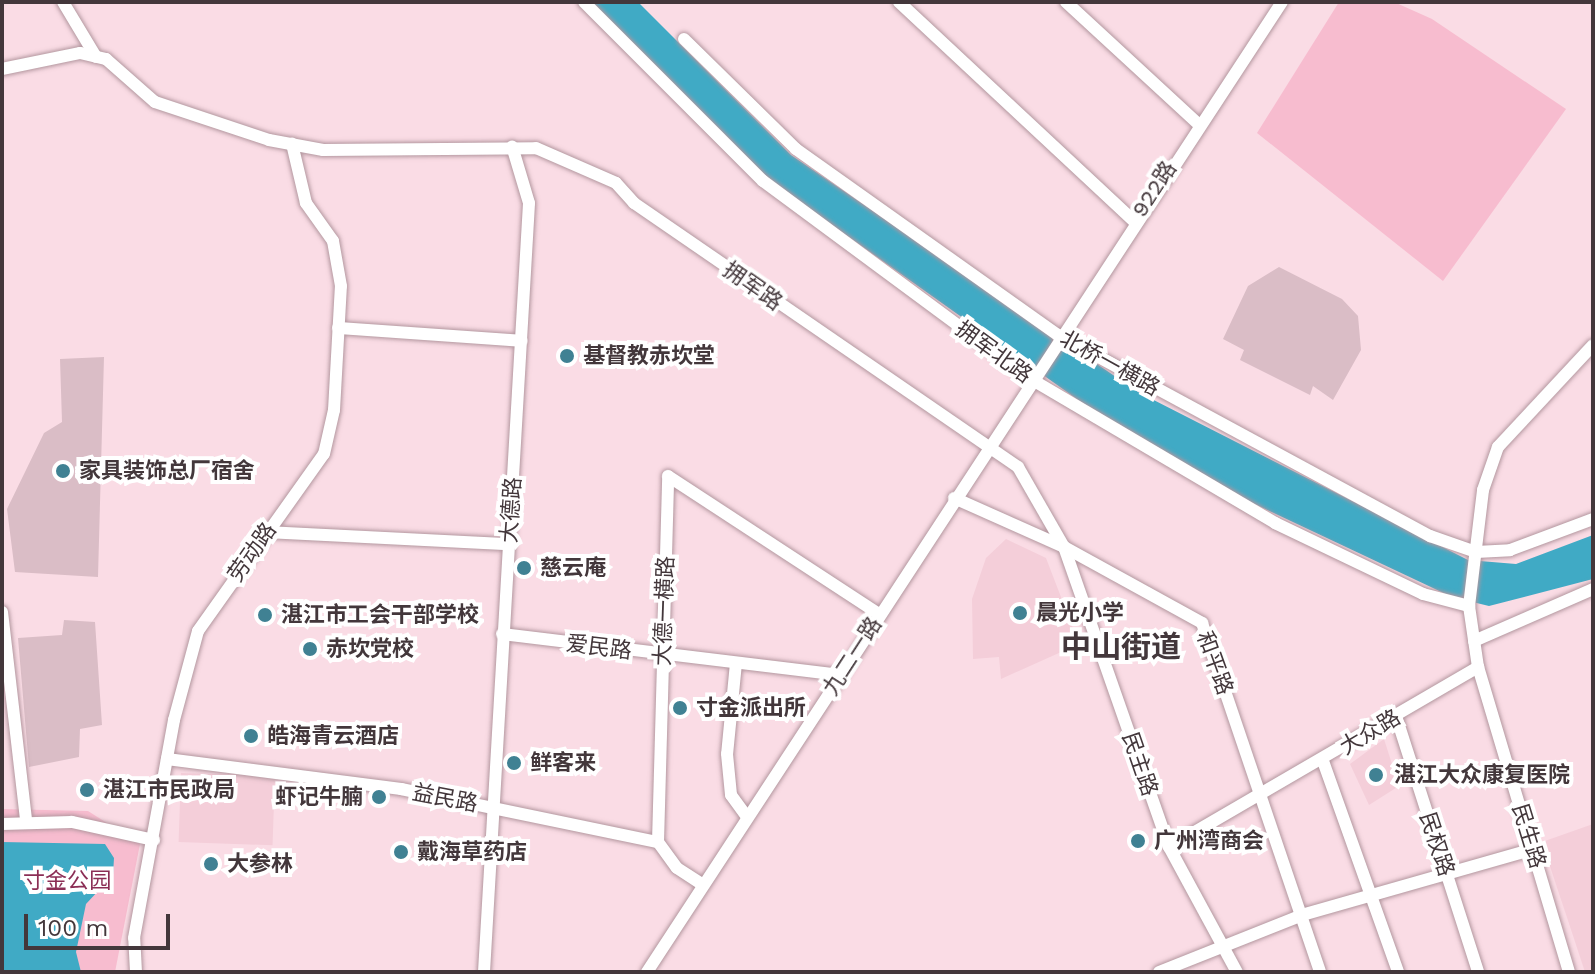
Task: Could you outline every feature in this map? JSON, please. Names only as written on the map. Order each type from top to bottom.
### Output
[{"type":"street","points":[[63,2],[96,57],[155,102],[292,144],[379,151],[512,146]]},
{"type":"street","name":"拥军北路","points":[[584,2],[763,181],[1029,378],[1275,523],[1423,594],[1469,606]]},
{"type":"street","points":[[899,2],[1133,220]]},
{"type":"street","points":[[1066,2],[1197,123]]},
{"type":"street","name":"922路","points":[[1029,378],[1197,123],[1282,2]]},
{"type":"street","name":"北桥一横路","points":[[684,39],[796,149],[1058,335],[1430,536],[1476,552],[1538,545],[1593,519]]},
{"type":"street","points":[[2,69],[59,52],[96,57]]},
{"type":"street","name":"劳动路","points":[[136,972],[134,938],[167,759],[198,631],[324,454],[338,328],[333,241],[306,203],[292,144]]},
{"type":"street","name":"大德路","points":[[484,972],[529,203],[512,146]]},
{"type":"street","name":"拥军路","points":[[512,146],[616,183],[634,203],[986,449]]},
{"type":"street","points":[[338,328],[522,341]]},
{"type":"street","name":"民生路","points":[[1569,972],[1478,667],[1469,606],[1483,490],[1498,447],[1593,345]]},
{"type":"street","name":"九二一路","points":[[647,972],[1029,378]]},
{"type":"street","points":[[986,449],[1018,467],[1064,547]]},
{"type":"street","name":"大德一横路","points":[[658,842],[668,476],[879,614]]},
{"type":"street","name":"和平路","points":[[954,498],[1064,547],[1202,623],[1320,972]]},
{"type":"street","points":[[267,532],[508,544]]},
{"type":"street","name":"民主路","points":[[1064,547],[1169,847],[1237,972]]},
{"type":"street","points":[[1474,641],[1593,589]]},
{"type":"street","points":[[2,612],[26,819]]},
{"type":"street","name":"爱民路","points":[[502,634],[839,675]]},
{"type":"street","points":[[735,663],[727,754],[731,795],[747,817]]},
{"type":"street","name":"大众路","points":[[1169,847],[1262,798],[1478,667]]},
{"type":"street","name":"民权路","points":[[1396,716],[1478,972]]},
{"type":"street","name":"益民路","points":[[167,759],[495,808],[658,842]]},
{"type":"street","points":[[1323,761],[1398,972]]},
{"type":"street","points":[[2,824],[26,819],[154,840]]},
{"type":"street","points":[[658,842],[703,885]]},
{"type":"street","points":[[1159,972],[1221,944],[1302,915],[1533,849]]},
{"type":"shaded area","name":"晨光小学","points":[[1006,539],[1046,558],[1079,644],[1001,679],[999,657],[973,659],[972,599],[986,558]]},
{"type":"shaded area","name":"湛江大众康复医院","points":[[1384,739],[1399,786],[1369,805],[1350,764]]},
{"type":"shaded area","points":[[181,773],[275,776],[273,845],[179,842]]},
{"type":"shaded area","points":[[1593,824],[1593,972],[1585,972],[1542,842]]},
{"type":"green space","points":[[1339,2],[1394,2],[1432,19],[1566,109],[1443,281],[1257,133]]},
{"type":"green space","name":"寸金公园","points":[[2,809],[88,811],[140,844],[115,972],[2,972]]},
{"type":"water","points":[[590,2],[638,2],[791,155],[1138,392],[1468,560],[1516,564],[1593,535],[1593,579],[1489,606],[1452,597],[1242,498],[1105,419],[773,183]]},
{"type":"water","points":[[2,842],[105,844],[114,858],[113,875],[86,904],[76,952],[81,972],[2,972]]},
{"type":"building","points":[[1279,267],[1342,299],[1358,316],[1361,350],[1333,400],[1313,386],[1310,395],[1240,360],[1244,350],[1223,339],[1248,286]]},
{"type":"building","name":"家具装饰总厂宿舍","points":[[104,357],[98,577],[15,572],[7,509],[44,433],[62,422],[60,359]]},
{"type":"building","points":[[64,620],[95,622],[102,725],[80,729],[79,757],[29,767],[18,638],[62,635]]},
{"type":"place","name":"基督教赤坎堂","points":[[567,356]]},
{"type":"place","name":"家具装饰总厂宿舍","points":[[63,471]]},
{"type":"place","name":"慈云庵","points":[[524,568]]},
{"type":"place","name":"晨光小学","points":[[1020,613]]},
{"type":"place","name":"湛江市工会干部学校","points":[[265,615]]},
{"type":"place","name":"赤坎党校","points":[[310,649]]},
{"type":"place","name":"寸金派出所","points":[[680,708]]},
{"type":"place","name":"皓海青云酒店","points":[[251,736]]},
{"type":"place","name":"鲜客来","points":[[514,763]]},
{"type":"place","name":"湛江大众康复医院","points":[[1376,775]]},
{"type":"place","name":"湛江市民政局","points":[[87,790]]},
{"type":"place","name":"虾记牛腩","points":[[379,797]]},
{"type":"place","name":"广州湾商会","points":[[1138,841]]},
{"type":"place","name":"戴海草药店","points":[[401,852]]},
{"type":"place","name":"大参林","points":[[211,864]]},
{"type":"district","name":"中山街道","points":[[1121,647]]}]
